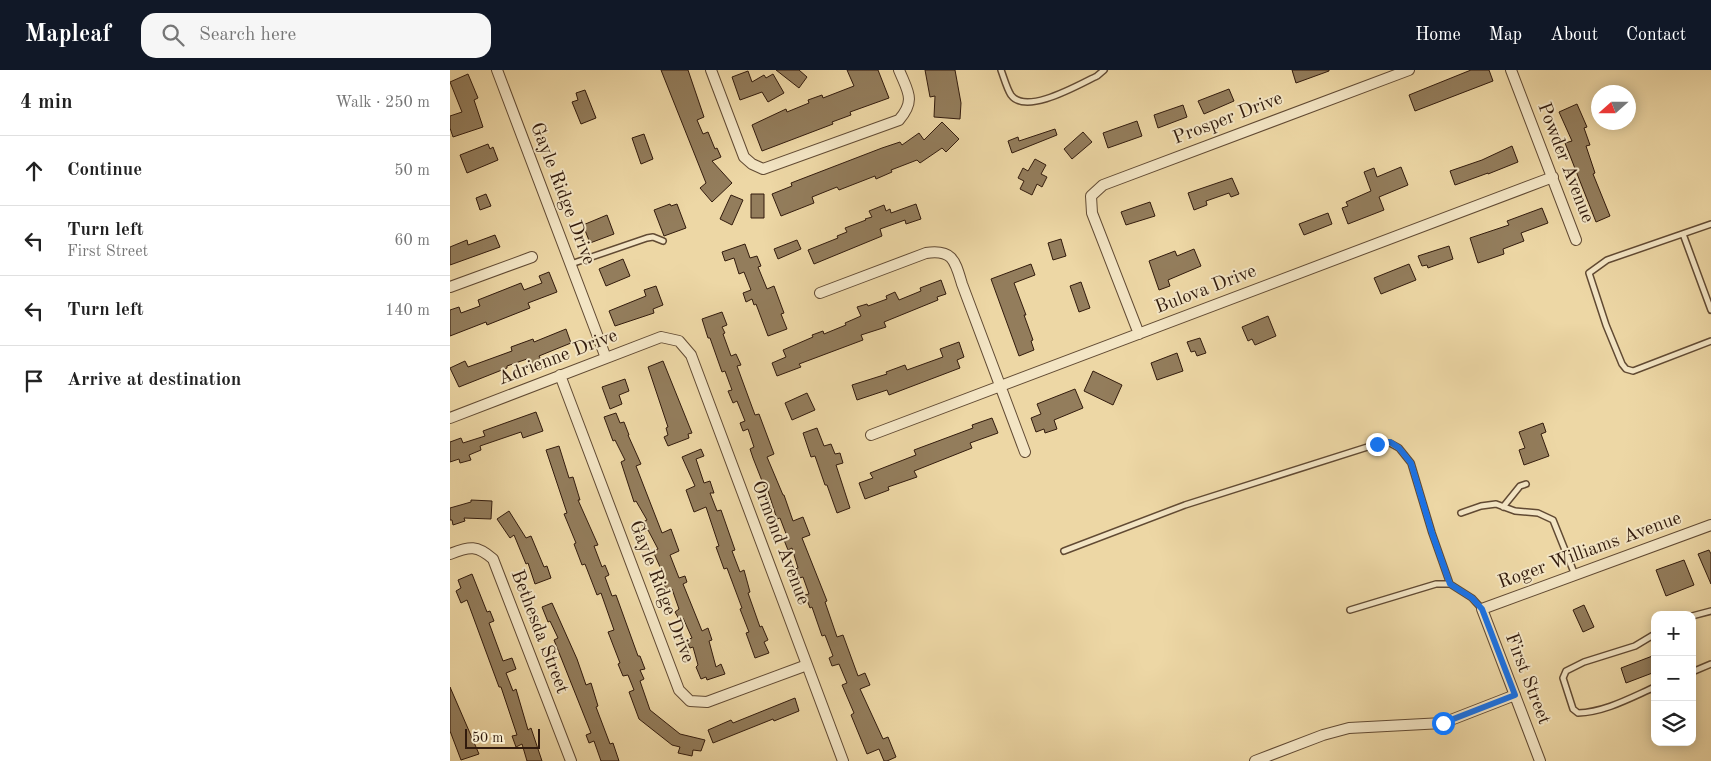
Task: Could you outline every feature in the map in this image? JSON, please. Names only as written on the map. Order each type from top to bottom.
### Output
[{"type":"street","name":"Gayle Ridge Drive","points":[[497,70],[606,358]]},
{"type":"street","points":[[711,70],[744,157],[752,164],[763,169],[899,120],[908,109],[909,95],[900,70]]},
{"type":"street","name":"Prosper Drive","points":[[1139,334],[1092,213],[1091,196],[1103,185],[1409,70]]},
{"type":"street","name":"Powder Avenue","points":[[1511,70],[1576,240]]},
{"type":"street","name":"Bulova Drive","points":[[871,435],[1552,177]]},
{"type":"street","points":[[820,293],[926,254],[943,252],[952,258],[1025,452]]},
{"type":"street","points":[[450,287],[532,257]]},
{"type":"street","name":"Adrienne Drive","points":[[450,418],[661,338],[679,341]]},
{"type":"street","name":"Ormond Avenue","points":[[679,341],[690,355],[843,761]]},
{"type":"street","name":"Gayle Ridge Drive","points":[[560,375],[679,690],[690,701],[708,702],[807,665]]},
{"type":"street","name":"Roger Williams Avenue","points":[[1482,609],[1711,525]]},
{"type":"street","name":"Bethesda Street","points":[[450,554],[464,548],[481,549],[493,559],[570,761]]},
{"type":"street","name":"First Street","points":[[1482,609],[1540,761]]},
{"type":"street","points":[[1255,761],[1270,758],[1323,735],[1349,728],[1443,723],[1515,695]]},
{"type":"lane","points":[[1001,70],[1012,96],[1022,102],[1045,100],[1097,76],[1104,70]]},
{"type":"lane","points":[[1711,224],[1607,260],[1589,273],[1606,325],[1622,364],[1626,369],[1634,371],[1711,341]]},
{"type":"lane","points":[[1683,234],[1711,310]]},
{"type":"lane","points":[[570,264],[647,238],[653,237],[663,241]]},
{"type":"lane","points":[[1064,551],[1185,505],[1377,444],[1390,442],[1399,448],[1411,463],[1450,584]]},
{"type":"lane","points":[[1503,507],[1520,486],[1526,484]]},
{"type":"lane","points":[[1461,513],[1496,504],[1515,511],[1538,513],[1553,520],[1575,575]]},
{"type":"lane","points":[[1350,610],[1436,584],[1450,584],[1472,598],[1482,609]]},
{"type":"lane","points":[[1696,615],[1711,611]]},
{"type":"lane","points":[[1651,636],[1635,646],[1578,665],[1566,671],[1563,678],[1573,710],[1578,713],[1599,710],[1651,689]]},
{"type":"lane","points":[[1696,670],[1711,664]]},
{"type":"building","points":[[661,70],[688,70],[704,117],[697,120],[703,134],[708,132],[715,149],[717,148],[721,157],[712,161],[732,183],[712,202],[700,188],[706,183]]},
{"type":"building","points":[[776,70],[799,70],[807,77],[799,88]]},
{"type":"building","points":[[847,70],[878,70],[889,98],[850,112],[851,115],[832,122],[833,124],[762,151],[752,125],[786,109],[787,112],[809,103],[808,100],[822,95],[823,98],[854,86]]},
{"type":"building","points":[[925,70],[955,70],[961,103],[960,119],[934,117],[935,96],[930,97]]},
{"type":"building","points":[[1292,70],[1329,70],[1329,71],[1296,83]]},
{"type":"building","points":[[1471,70],[1489,70],[1493,81],[1415,111],[1409,95]]},
{"type":"building","points":[[748,71],[752,82],[764,75],[766,78],[773,74],[784,93],[768,102],[762,92],[740,100],[732,77]]},
{"type":"building","points":[[468,74],[478,98],[474,100],[483,127],[453,137],[450,128],[450,116],[462,112],[450,82]]},
{"type":"building","points":[[1229,89],[1234,101],[1204,114],[1198,101]]},
{"type":"building","points":[[585,90],[596,118],[581,124],[572,102],[578,100],[576,93]]},
{"type":"building","points":[[1577,104],[1587,127],[1584,128],[1590,145],[1586,146],[1595,173],[1593,174],[1610,216],[1596,222],[1565,143],[1572,141],[1559,112]]},
{"type":"building","points":[[1183,105],[1187,117],[1158,128],[1154,115]]},
{"type":"building","points":[[1137,121],[1142,136],[1108,148],[1103,133]]},
{"type":"building","points":[[942,122],[959,139],[946,152],[942,148],[920,163],[917,160],[891,170],[892,172],[876,179],[875,176],[839,190],[837,187],[812,197],[814,203],[781,216],[772,194],[792,186],[791,183],[882,148],[900,142],[902,145],[919,133],[924,140]]},
{"type":"building","points":[[1055,129],[1057,135],[1012,153],[1008,141],[1018,137],[1019,141]]},
{"type":"building","points":[[1083,132],[1092,142],[1072,159],[1064,149]]},
{"type":"building","points":[[644,134],[653,159],[641,164],[632,138]]},
{"type":"building","points":[[488,144],[490,149],[493,147],[498,160],[467,173],[460,155]]},
{"type":"building","points":[[1512,146],[1518,162],[1455,185],[1450,171],[1482,160]]},
{"type":"building","points":[[1035,159],[1046,165],[1041,174],[1047,177],[1042,187],[1037,184],[1032,195],[1020,189],[1024,181],[1018,178],[1023,168],[1028,171]]},
{"type":"building","points":[[1401,167],[1408,185],[1379,197],[1384,210],[1348,224],[1342,208],[1348,206],[1346,202],[1371,191],[1364,172],[1374,168],[1377,177]]},
{"type":"building","points":[[1232,178],[1239,194],[1231,197],[1229,193],[1206,201],[1207,205],[1194,210],[1188,193]]},
{"type":"building","points":[[486,194],[491,206],[480,210],[476,198]]},
{"type":"building","points":[[751,194],[764,194],[764,218],[751,218]]},
{"type":"building","points":[[731,195],[743,200],[732,225],[720,219]]},
{"type":"building","points":[[1150,202],[1155,216],[1126,225],[1121,212]]},
{"type":"building","points":[[670,204],[671,206],[677,204],[686,228],[664,236],[654,210]]},
{"type":"building","points":[[916,204],[921,219],[906,224],[905,220],[880,229],[882,236],[814,264],[808,250],[838,238],[837,236],[847,232],[845,228],[872,217],[869,211],[884,205],[886,211],[890,209],[891,213]]},
{"type":"building","points":[[1542,208],[1548,223],[1521,233],[1524,241],[1503,249],[1504,254],[1478,263],[1470,238],[1509,225],[1507,221]]},
{"type":"building","points":[[1328,213],[1332,224],[1304,235],[1299,224]]},
{"type":"building","points":[[607,215],[614,234],[590,243],[583,225]]},
{"type":"building","points":[[495,235],[500,247],[450,265],[450,247],[467,240],[468,245]]},
{"type":"building","points":[[1061,239],[1066,256],[1053,260],[1048,243]]},
{"type":"building","points":[[797,240],[801,249],[778,259],[774,249]]},
{"type":"building","points":[[745,244],[750,258],[757,256],[761,266],[758,267],[767,289],[774,286],[784,313],[781,314],[787,329],[768,336],[756,304],[754,305],[752,299],[746,302],[743,293],[751,290],[744,272],[739,274],[734,258],[725,261],[722,252]]},
{"type":"building","points":[[1449,246],[1453,259],[1428,268],[1427,265],[1422,266],[1418,256]]},
{"type":"building","points":[[1194,249],[1201,266],[1168,280],[1170,286],[1159,290],[1149,261],[1175,251],[1177,256]]},
{"type":"building","points":[[623,259],[630,276],[606,286],[599,269]]},
{"type":"building","points":[[1031,264],[1035,275],[1014,283],[1026,315],[1024,315],[1033,340],[1031,341],[1034,350],[1019,356],[991,279]]},
{"type":"building","points":[[1409,264],[1416,280],[1381,294],[1374,278]]},
{"type":"building","points":[[549,272],[557,292],[528,303],[530,308],[487,325],[486,322],[450,336],[450,310],[459,307],[461,313],[480,306],[478,300],[521,283],[524,290],[542,283],[539,276]]},
{"type":"building","points":[[941,280],[946,294],[937,297],[938,300],[884,322],[886,327],[861,335],[863,340],[799,364],[801,367],[777,376],[772,363],[786,357],[783,350],[813,337],[812,335],[823,331],[824,334],[846,325],[845,323],[861,316],[857,307],[867,304],[868,306],[887,299],[886,296],[895,292],[899,300],[921,291],[920,288]]},
{"type":"building","points":[[1081,282],[1090,308],[1079,312],[1070,286]]},
{"type":"building","points":[[656,286],[663,305],[653,309],[654,313],[615,326],[609,311],[646,296],[644,290]]},
{"type":"building","points":[[722,312],[727,325],[722,327],[725,333],[723,334],[731,356],[736,354],[741,365],[737,366],[755,415],[759,414],[774,454],[767,457],[793,521],[803,517],[810,535],[802,538],[827,601],[825,602],[837,637],[843,635],[858,676],[865,673],[870,685],[860,689],[883,739],[888,737],[896,757],[887,761],[884,761],[879,749],[867,754],[851,715],[854,713],[842,685],[847,683],[839,664],[832,666],[829,658],[833,656],[825,635],[822,636],[812,607],[810,608],[805,595],[809,594],[803,577],[799,578],[795,569],[798,568],[792,548],[788,550],[784,540],[788,539],[780,518],[777,519],[768,491],[766,491],[753,458],[750,449],[754,447],[748,429],[743,431],[740,423],[745,421],[737,401],[733,403],[728,391],[732,390],[725,371],[722,372],[710,338],[708,338],[702,319]]},
{"type":"building","points":[[1268,316],[1276,336],[1255,345],[1252,339],[1248,341],[1242,327]]},
{"type":"building","points":[[566,329],[571,343],[539,356],[541,360],[529,365],[527,359],[459,387],[450,368],[465,361],[468,367],[512,351],[511,347],[533,339],[534,342]]},
{"type":"building","points":[[1200,338],[1206,353],[1197,356],[1195,351],[1191,352],[1187,342]]},
{"type":"building","points":[[959,342],[964,357],[957,360],[960,368],[889,395],[887,390],[857,400],[852,385],[887,374],[886,372],[905,365],[907,370],[943,357],[940,349]]},
{"type":"building","points":[[1177,353],[1183,371],[1157,380],[1151,363]]},
{"type":"building","points":[[663,361],[692,433],[688,434],[689,438],[668,446],[664,437],[668,435],[666,428],[668,427],[648,367]]},
{"type":"building","points":[[1093,371],[1122,385],[1113,405],[1084,391]]},
{"type":"building","points":[[625,379],[629,391],[619,395],[622,404],[610,409],[602,387]]},
{"type":"building","points":[[1075,389],[1083,408],[1054,420],[1057,429],[1045,433],[1044,429],[1036,432],[1031,418],[1041,414],[1037,404]]},
{"type":"building","points":[[807,393],[815,410],[792,420],[785,403]]},
{"type":"building","points":[[536,412],[543,431],[523,438],[521,432],[480,446],[481,450],[469,455],[471,460],[460,463],[459,459],[450,462],[450,442],[461,438],[463,443],[485,436],[483,431]]},
{"type":"building","points":[[616,413],[620,423],[624,422],[641,464],[636,466],[662,533],[671,529],[679,551],[670,555],[679,578],[685,576],[687,582],[683,584],[702,631],[708,628],[712,640],[709,641],[716,667],[721,664],[725,674],[707,680],[706,677],[701,679],[696,667],[698,665],[693,647],[690,648],[686,640],[692,638],[683,618],[679,619],[675,612],[679,609],[672,589],[667,592],[662,578],[664,576],[653,551],[658,549],[648,530],[645,531],[641,523],[647,520],[636,501],[634,502],[621,462],[625,460],[615,440],[613,441],[604,417]]},
{"type":"building","points":[[992,418],[998,433],[970,443],[972,448],[914,471],[917,477],[888,487],[889,490],[865,499],[859,483],[873,478],[870,473],[916,455],[914,450],[973,428],[972,425]]},
{"type":"building","points":[[1543,423],[1546,432],[1541,434],[1549,456],[1524,465],[1519,450],[1525,448],[1519,432]]},
{"type":"building","points":[[817,428],[824,446],[831,444],[835,454],[840,453],[843,463],[836,465],[850,508],[837,513],[815,456],[811,457],[803,433]]},
{"type":"building","points":[[559,446],[569,478],[573,477],[580,500],[578,500],[598,545],[594,546],[602,567],[605,565],[609,575],[605,577],[612,596],[616,595],[638,656],[640,656],[645,669],[640,670],[644,679],[640,681],[650,710],[680,734],[705,740],[701,751],[693,750],[692,756],[678,753],[680,747],[672,745],[639,719],[629,692],[634,690],[628,675],[623,676],[608,632],[614,630],[601,593],[597,595],[585,564],[582,565],[574,544],[576,543],[564,514],[567,513],[546,450]]},
{"type":"building","points":[[701,449],[704,456],[696,459],[704,483],[710,481],[714,493],[710,493],[717,511],[721,510],[735,550],[732,551],[740,572],[744,570],[750,592],[748,593],[760,627],[762,626],[768,640],[764,642],[769,653],[755,658],[746,633],[749,632],[740,609],[742,608],[727,568],[724,569],[716,547],[719,546],[706,507],[694,512],[686,490],[695,486],[682,457]]},
{"type":"building","points":[[471,500],[492,501],[491,519],[464,518],[465,521],[453,525],[452,520],[450,520],[450,508],[471,502]]},
{"type":"building","points":[[509,511],[526,538],[531,536],[544,567],[547,566],[551,578],[535,584],[528,563],[526,564],[514,535],[510,538],[497,519]]},
{"type":"building","points":[[1709,550],[1711,554],[1711,584],[1698,554]]},
{"type":"building","points":[[1684,560],[1694,585],[1666,596],[1656,570]]},
{"type":"building","points":[[472,574],[487,612],[490,611],[494,621],[489,623],[503,661],[512,658],[516,669],[506,673],[513,691],[516,689],[528,730],[531,728],[542,761],[527,761],[522,744],[516,747],[512,736],[517,735],[501,687],[499,687],[467,600],[461,603],[456,591],[461,588],[458,580]]},
{"type":"building","points":[[552,603],[577,659],[586,685],[591,683],[598,706],[596,707],[610,744],[613,743],[619,761],[601,761],[594,741],[589,743],[586,735],[591,733],[554,640],[558,638],[550,621],[548,622],[542,607]]},
{"type":"building","points":[[1584,605],[1594,627],[1583,632],[1573,610]]},
{"type":"building","points":[[1651,657],[1651,674],[1626,683],[1621,668]]},
{"type":"building","points":[[450,687],[479,754],[461,760],[450,731]]},
{"type":"building","points":[[795,698],[799,711],[774,721],[773,719],[713,743],[708,730],[731,720],[733,723]]},
{"type":"route","points":[[1377,444],[1390,442],[1399,448],[1411,463],[1450,584],[1472,598],[1482,609],[1515,695],[1443,723]]}]
